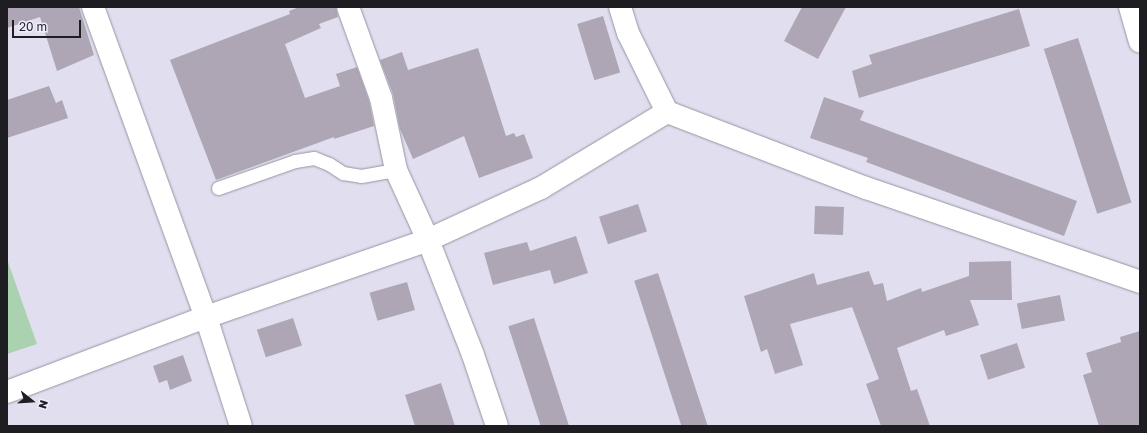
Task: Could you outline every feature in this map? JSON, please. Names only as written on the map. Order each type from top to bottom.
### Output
[{"type":"street","points":[[93,7],[206,317],[241,426]]},
{"type":"street","points":[[348,7],[380,98],[396,170],[428,240],[473,355],[497,426]]},
{"type":"street","points":[[620,7],[628,33],[667,112],[866,188],[1140,282]]},
{"type":"street","points":[[1130,7],[1140,42]]},
{"type":"street","points":[[7,392],[206,317],[428,240],[540,188],[667,112]]},
{"type":"lane","points":[[218,188],[295,161],[314,158],[329,164],[343,173],[361,176],[396,170]]},
{"type":"green space","points":[[7,259],[37,344],[7,354]]},
{"type":"building","points":[[7,7],[79,7],[94,55],[57,71],[40,17],[7,28]]},
{"type":"building","points":[[299,7],[336,7],[338,17],[319,24],[321,28],[285,44],[305,98],[340,86],[336,74],[357,67],[369,101],[374,126],[334,139],[334,137],[216,180],[170,60],[290,14],[289,11]]},
{"type":"building","points":[[802,7],[846,7],[818,59],[784,41]]},
{"type":"building","points":[[1019,9],[1030,46],[859,98],[852,71],[872,64],[869,55]]},
{"type":"building","points":[[603,16],[620,72],[594,80],[577,24]]},
{"type":"building","points":[[1078,38],[1131,203],[1097,214],[1044,49]]},
{"type":"building","points":[[478,48],[506,136],[514,133],[516,137],[524,134],[533,158],[479,178],[464,136],[413,159],[400,129],[393,94],[380,60],[402,52],[408,70]]},
{"type":"building","points":[[49,86],[56,103],[62,100],[68,118],[7,138],[7,100]]},
{"type":"building","points":[[824,97],[864,111],[860,120],[1077,201],[1064,236],[866,162],[868,158],[810,138]]},
{"type":"building","points":[[638,204],[647,232],[608,244],[599,217]]},
{"type":"building","points":[[815,206],[844,207],[843,235],[814,234]]},
{"type":"building","points":[[576,236],[588,273],[554,284],[550,270],[493,285],[484,253],[527,242],[530,251]]},
{"type":"building","points":[[1011,261],[1012,300],[970,300],[979,325],[946,336],[944,330],[897,348],[911,391],[917,389],[930,426],[881,426],[866,384],[879,379],[852,307],[790,324],[803,365],[775,374],[767,349],[761,352],[744,296],[814,273],[817,285],[869,271],[874,285],[883,283],[887,301],[921,288],[922,292],[969,276],[969,262]]},
{"type":"building","points":[[658,273],[708,426],[681,426],[634,281]]},
{"type":"building","points":[[407,282],[415,310],[378,321],[370,293]]},
{"type":"building","points":[[1060,295],[1065,321],[1022,329],[1017,303]]},
{"type":"building","points":[[293,318],[302,346],[266,357],[257,330]]},
{"type":"building","points":[[534,318],[569,426],[541,426],[508,326]]},
{"type":"building","points":[[1140,331],[1140,426],[1099,426],[1083,375],[1092,372],[1086,353],[1121,342],[1120,337]]},
{"type":"building","points":[[1017,343],[1025,368],[988,380],[980,355]]},
{"type":"building","points":[[183,355],[192,381],[170,390],[167,380],[159,383],[153,366]]},
{"type":"building","points":[[441,383],[455,426],[415,426],[405,395]]}]
